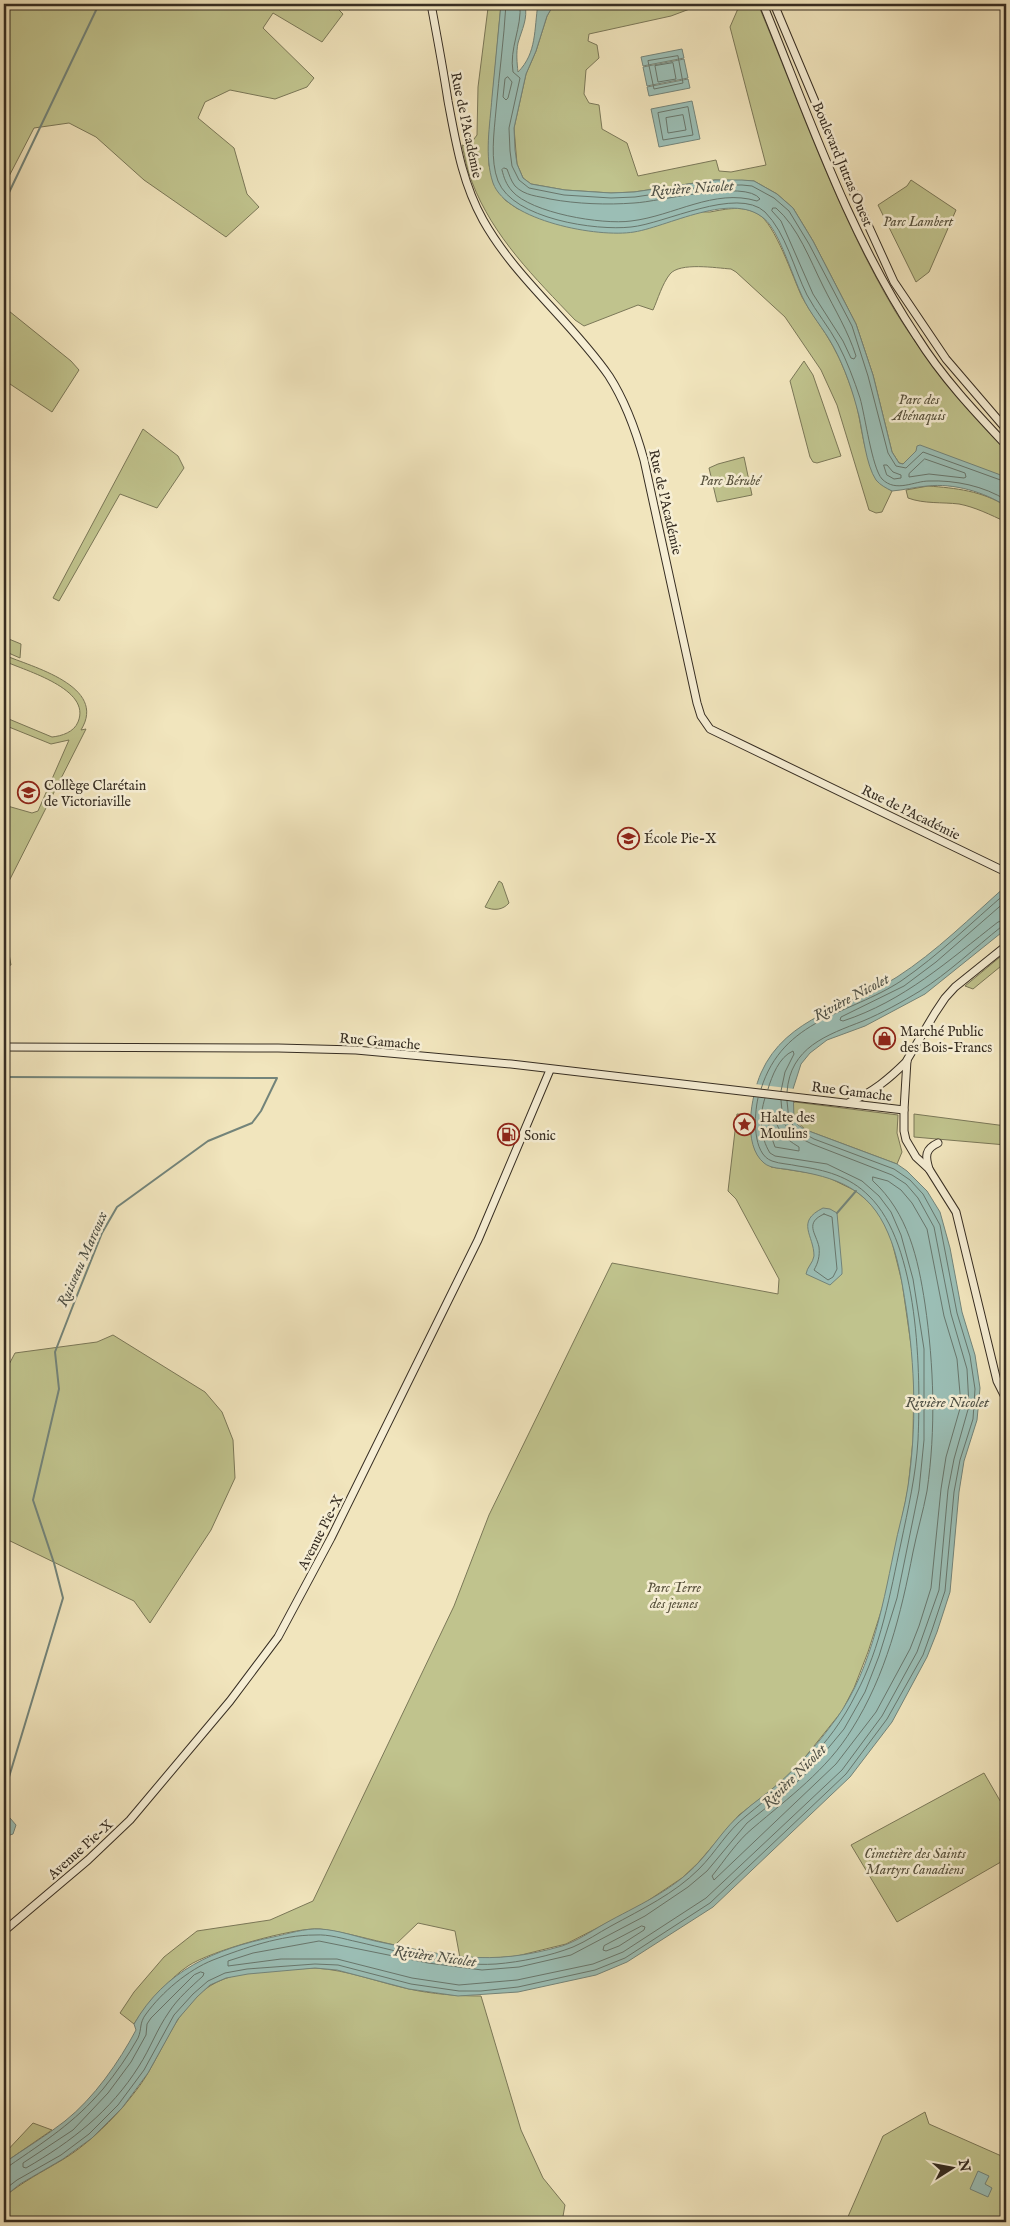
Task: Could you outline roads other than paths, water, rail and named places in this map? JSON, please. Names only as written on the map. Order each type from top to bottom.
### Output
[{"type":"street","name":"Rue de l'Académie","points":[[431,4],[458,153],[466,184],[474,202],[492,234],[515,267],[607,374],[634,429],[644,460],[696,695],[704,722],[710,729],[1006,872]]},
{"type":"street","name":"Boulevard Jutras Ouest","points":[[762,4],[849,213],[885,285],[936,364],[1006,445]]},
{"type":"street","name":"Boulevard Jutras Ouest","points":[[774,4],[854,194],[894,282],[946,359],[1006,429]]},
{"type":"street","points":[[848,1103],[868,1094],[883,1084],[907,1060],[945,998],[960,983],[1006,946]]},
{"type":"street","name":"Rue Gamache","points":[[4,1048],[278,1048],[356,1050],[797,1096],[904,1110]]},
{"type":"street","points":[[907,1060],[904,1110],[906,1140],[916,1157],[929,1169],[956,1212],[997,1381],[1006,1399]]},
{"type":"street","name":"Avenue Pie-X","points":[[4,1932],[88,1860],[130,1820],[230,1701],[278,1637],[327,1546],[478,1240],[550,1070]]},
{"type":"street","points":[[929,1169],[926,1154],[929,1148],[938,1143]]},
{"type":"water","name":"Rivière Nicolet","points":[[501,4],[525,4],[525,19],[517,47],[518,72],[529,57],[532,49],[538,4],[554,4],[547,16],[536,51],[526,74],[514,128],[517,164],[523,178],[531,184],[565,190],[611,193],[634,192],[715,180],[742,180],[754,181],[777,194],[793,208],[813,241],[856,324],[873,375],[892,452],[899,463],[903,464],[916,451],[917,446],[920,445],[998,474],[1006,478],[1006,506],[978,493],[958,487],[937,485],[892,491],[876,480],[867,458],[854,398],[841,363],[829,340],[805,303],[774,232],[770,225],[757,214],[742,209],[724,208],[634,232],[599,232],[555,224],[534,217],[516,208],[502,196],[493,183],[488,151]]},
{"type":"water","points":[[682,49],[684,58],[643,66],[641,57]]},
{"type":"water","points":[[684,59],[688,78],[647,86],[643,67]]},
{"type":"water","points":[[688,79],[690,88],[649,96],[647,87]]},
{"type":"water","points":[[692,101],[700,139],[659,147],[651,109]]},
{"type":"water","name":"Rivière Nicolet","points":[[1006,886],[1006,929],[925,994],[865,1026],[827,1040],[810,1053],[801,1064],[793,1089],[794,1118],[798,1125],[806,1130],[897,1164],[927,1191],[940,1212],[950,1248],[962,1312],[975,1355],[980,1388],[977,1420],[964,1461],[959,1492],[950,1592],[937,1632],[927,1657],[892,1722],[850,1777],[713,1907],[627,1962],[596,1975],[518,1992],[458,1996],[409,1989],[337,1970],[315,1968],[248,1974],[226,1978],[210,1985],[178,2019],[148,2073],[122,2108],[92,2138],[63,2159],[20,2184],[4,2197],[4,2163],[58,2127],[86,2102],[122,2054],[136,2030],[134,2024],[146,2005],[176,1976],[193,1965],[231,1948],[314,1929],[334,1931],[424,1951],[468,1957],[512,1956],[568,1944],[666,1890],[689,1872],[736,1818],[793,1770],[830,1727],[855,1688],[872,1643],[879,1620],[905,1502],[911,1464],[914,1419],[909,1329],[897,1260],[888,1233],[880,1218],[861,1195],[849,1187],[822,1176],[773,1167],[764,1163],[757,1155],[751,1133],[750,1120],[754,1094],[761,1073],[772,1054],[786,1038],[803,1025],[821,1015],[897,977],[926,957]]},
{"type":"water","points":[[823,1208],[837,1213],[842,1274],[830,1285],[806,1274],[814,1256],[808,1224],[810,1218]]},
{"type":"water","points":[[4,1817],[10,1818],[16,1825],[13,1834],[4,1837]]},
{"type":"water","points":[[978,2171],[989,2176],[985,2184],[992,2188],[988,2197],[970,2189]]},
{"type":"waterway","points":[[4,203],[99,4]]},
{"type":"waterway","name":"Ruisseau Marcoux","points":[[4,1077],[277,1078],[261,1111],[252,1123],[208,1141],[117,1207],[102,1233],[55,1352],[59,1389],[33,1500],[54,1563],[63,1598],[9,1777],[4,1785]]},
{"type":"waterway","points":[[837,1213],[856,1191]]},
{"type":"place","name":"Collège Clarétain de Victoriaville","points":[[28,793]]},
{"type":"place","name":"École Pie-X","points":[[628,838]]},
{"type":"place","name":"Marché Public des Bois-Francs","points":[[884,1039]]},
{"type":"place","name":"Halte des Moulins","points":[[744,1125]]},
{"type":"place","name":"Sonic","points":[[508,1135]]},
{"type":"park label","name":"Parc Lambert","points":[[918,221]]},
{"type":"park label","name":"Parc des Abénaquis","points":[[919,408]]},
{"type":"park label","name":"Parc Bérubé","points":[[730,480]]},
{"type":"park label","name":"Parc Terre des jeunes","points":[[674,1595]]},
{"type":"park label","name":"Cimetière des Saints Martyrs Canadiens","points":[[915,1862]]}]
